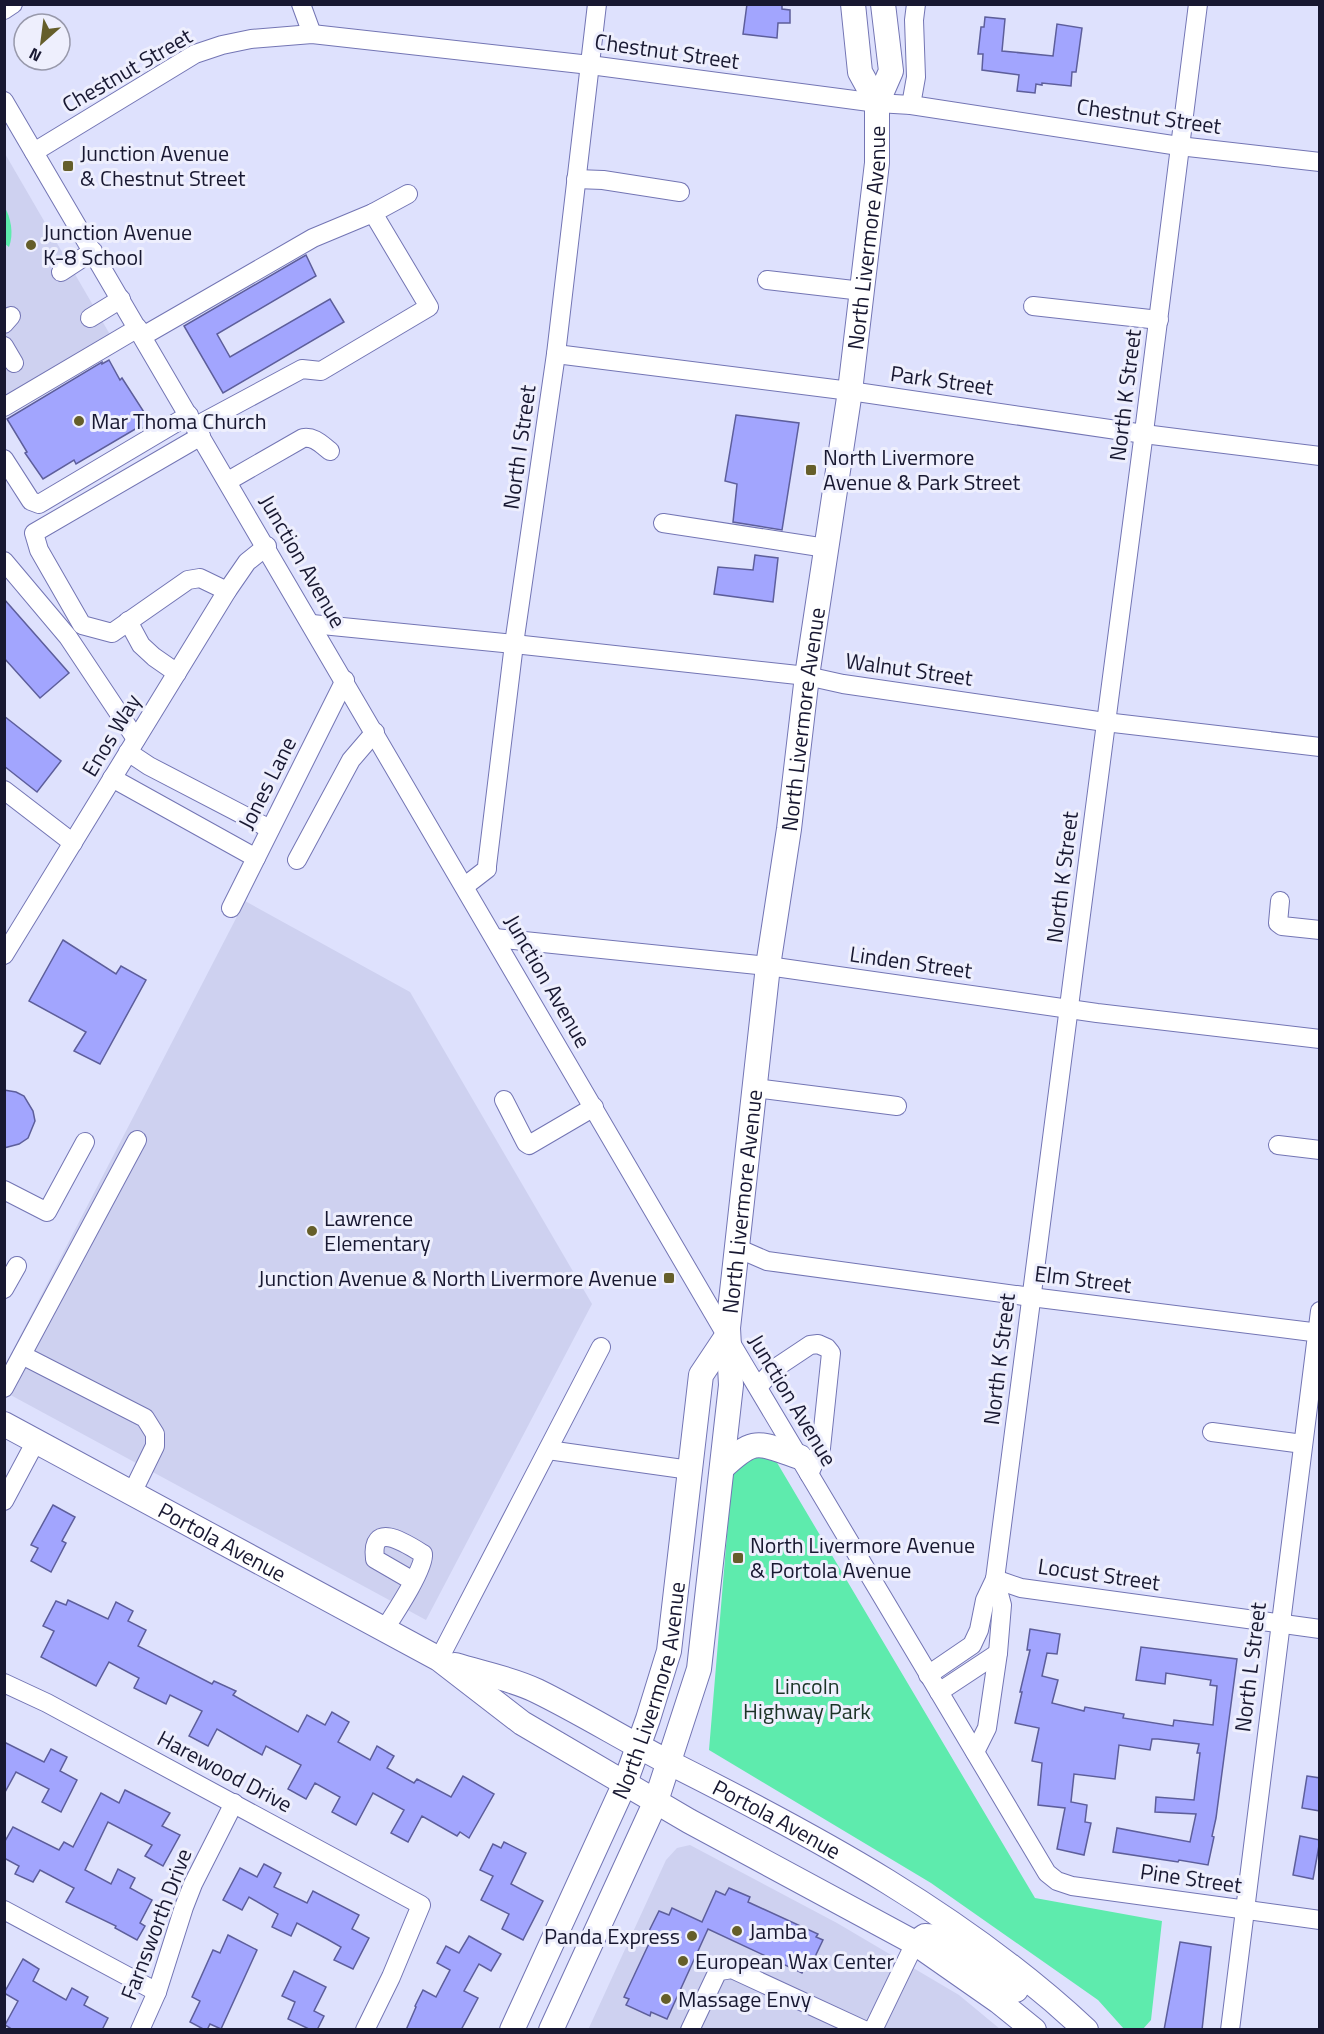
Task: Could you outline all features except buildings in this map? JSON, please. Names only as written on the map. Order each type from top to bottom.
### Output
[{"type":"main road","name":"North Livermore Avenue","points":[[853,4],[860,72],[877,103]]},
{"type":"main road","name":"North Livermore Avenue","points":[[551,2030],[656,1801],[699,1669],[731,1385],[727,1336],[768,966],[789,829],[807,676],[862,291],[877,163],[877,103],[891,71],[883,4]]},
{"type":"main road","name":"North Livermore Avenue","points":[[512,2030],[625,1783],[669,1651],[701,1375],[727,1336]]},
{"type":"main road","name":"Portola Avenue","points":[[4,1424],[439,1659],[522,1723],[656,1801],[915,1943],[998,2001],[1034,2030]]},
{"type":"main road","points":[[722,1468],[741,1450],[753,1445],[764,1445],[804,1466]]},
{"type":"main road","name":"Portola Avenue","points":[[439,1659],[535,1690],[807,1834],[914,1897],[981,1943],[1065,2010],[1086,2030]]},
{"type":"main road","points":[[915,1943],[925,1936],[939,1937],[1011,1987],[1065,2010]]},
{"type":"street","points":[[4,10],[13,4]]},
{"type":"street","points":[[301,4],[312,34]]},
{"type":"street","name":"North I Street","points":[[465,886],[487,869],[514,644],[556,354],[597,4]]},
{"type":"street","name":"North Livermore Avenue","points":[[911,105],[916,77],[914,20],[916,4]]},
{"type":"street","name":"North K Street","points":[[975,1752],[987,1728],[998,1653],[1002,1605],[995,1579],[1198,4]]},
{"type":"street","name":"Chestnut Street","points":[[34,152],[195,54],[251,39],[312,34],[590,65],[877,103],[911,105],[1179,146],[1320,162]]},
{"type":"street","name":"Junction Avenue","points":[[4,101],[267,546],[727,1336],[1047,1873],[1057,1881]]},
{"type":"street","points":[[576,180],[603,180],[680,192]]},
{"type":"street","points":[[4,407],[313,238],[373,213],[408,194]]},
{"type":"street","points":[[4,459],[31,501],[39,504],[195,426],[302,369],[321,371],[429,307],[373,213]]},
{"type":"street","points":[[61,272],[93,251]]},
{"type":"street","points":[[767,280],[862,291]]},
{"type":"street","points":[[90,318],[122,299]]},
{"type":"street","points":[[1033,306],[1159,320]]},
{"type":"street","points":[[4,346],[14,363]]},
{"type":"street","name":"Park Street","points":[[556,354],[849,391],[1144,434],[1320,456]]},
{"type":"street","points":[[195,426],[34,533],[39,550],[82,625],[112,633],[188,580],[200,578],[227,591]]},
{"type":"street","points":[[228,481],[303,438],[309,437],[330,451]]},
{"type":"street","points":[[663,523],[826,548]]},
{"type":"street","name":"Enos Way","points":[[4,955],[227,591],[247,562],[267,546]]},
{"type":"street","points":[[4,561],[68,637],[132,746],[149,766],[270,829]]},
{"type":"street","points":[[128,621],[141,645],[177,673]]},
{"type":"street","name":"Walnut Street","points":[[312,624],[807,676],[843,684],[1105,722],[1320,747]]},
{"type":"street","name":"Jones Lane","points":[[231,908],[345,680]]},
{"type":"street","points":[[297,860],[351,760],[375,732]]},
{"type":"street","points":[[112,778],[256,858]]},
{"type":"street","points":[[4,790],[73,843]]},
{"type":"street","points":[[1280,901],[1278,923],[1282,926],[1320,930]]},
{"type":"street","name":"Linden Street","points":[[495,938],[768,966],[1070,1010],[1320,1039]]},
{"type":"street","points":[[755,1088],[897,1106]]},
{"type":"street","points":[[504,1100],[526,1143],[530,1145],[594,1107]]},
{"type":"street","points":[[4,1388],[137,1140]]},
{"type":"street","points":[[4,1190],[47,1212],[85,1142]]},
{"type":"street","points":[[1278,1145],[1320,1150]]},
{"type":"street","name":"Elm Street","points":[[737,1248],[767,1261],[1031,1297],[1318,1332]]},
{"type":"street","points":[[4,1289],[17,1266]]},
{"type":"street","name":"North L Street","points":[[1230,2030],[1320,1311]]},
{"type":"street","points":[[758,1387],[774,1369],[810,1345],[818,1344],[828,1348],[831,1353],[821,1448],[804,1466]]},
{"type":"street","points":[[439,1659],[601,1347]]},
{"type":"street","points":[[22,1355],[146,1418],[155,1434],[155,1446],[132,1493]]},
{"type":"street","points":[[1212,1432],[1303,1444]]},
{"type":"street","points":[[4,1501],[36,1441]]},
{"type":"street","points":[[548,1450],[690,1470]]},
{"type":"street","points":[[928,1675],[972,1645],[979,1630],[985,1600],[995,1579]]},
{"type":"street","name":"Locust Street","points":[[995,1579],[1021,1588],[1320,1629]]},
{"type":"street","points":[[384,1630],[412,1581]]},
{"type":"street","points":[[939,1692],[998,1653]]},
{"type":"street","name":"Harewood Drive","points":[[4,1683],[47,1702],[421,1905],[391,1977],[365,2030]]},
{"type":"street","name":"Farnsworth Drive","points":[[140,2030],[157,1992],[190,1892],[234,1803]]},
{"type":"street","name":"Pine Street","points":[[1057,1881],[1072,1886],[1320,1920]]},
{"type":"street","points":[[4,1910],[157,1992]]},
{"type":"street","points":[[873,2030],[915,1943]]},
{"type":"street","points":[[690,2030],[716,1975],[720,1971],[732,1969],[864,2030]]},
{"type":"shaded area","name":"Junction Avenue K-8 School","points":[[4,152],[112,338],[4,400]]},
{"type":"shaded area","name":"Lawrence Elementary","points":[[245,901],[410,992],[592,1304],[426,1620],[5,1392],[4,1367]]},
{"type":"shaded area","points":[[690,1845],[837,1923],[959,1995],[1000,2029],[588,2030],[666,1860],[677,1848]]},
{"type":"green space","points":[[4,206],[11,226],[9,247],[5,244]]},
{"type":"green space","name":"Lincoln Highway Park","points":[[763,1439],[1035,1898],[1162,1921],[1151,2020],[1143,2029],[1124,2029],[1098,2000],[931,1883],[709,1750],[734,1451]]},
{"type":"place","name":"Junction Avenue & Chestnut Street","points":[[68,166]]},
{"type":"place","name":"Junction Avenue K-8 School","points":[[31,245]]},
{"type":"place","name":"Mar Thoma Church","points":[[79,421]]},
{"type":"place","name":"North Livermore Avenue & Park Street","points":[[811,470]]},
{"type":"place","name":"Lawrence Elementary","points":[[312,1231]]},
{"type":"place","name":"Junction Avenue & North Livermore Avenue","points":[[669,1278]]},
{"type":"place","name":"North Livermore Avenue & Portola Avenue","points":[[738,1558]]},
{"type":"place","name":"Jamba","points":[[737,1931]]},
{"type":"place","name":"Panda Express","points":[[692,1936]]},
{"type":"place","name":"European Wax Center","points":[[683,1961]]},
{"type":"place","name":"Massage Envy","points":[[666,1999]]}]
